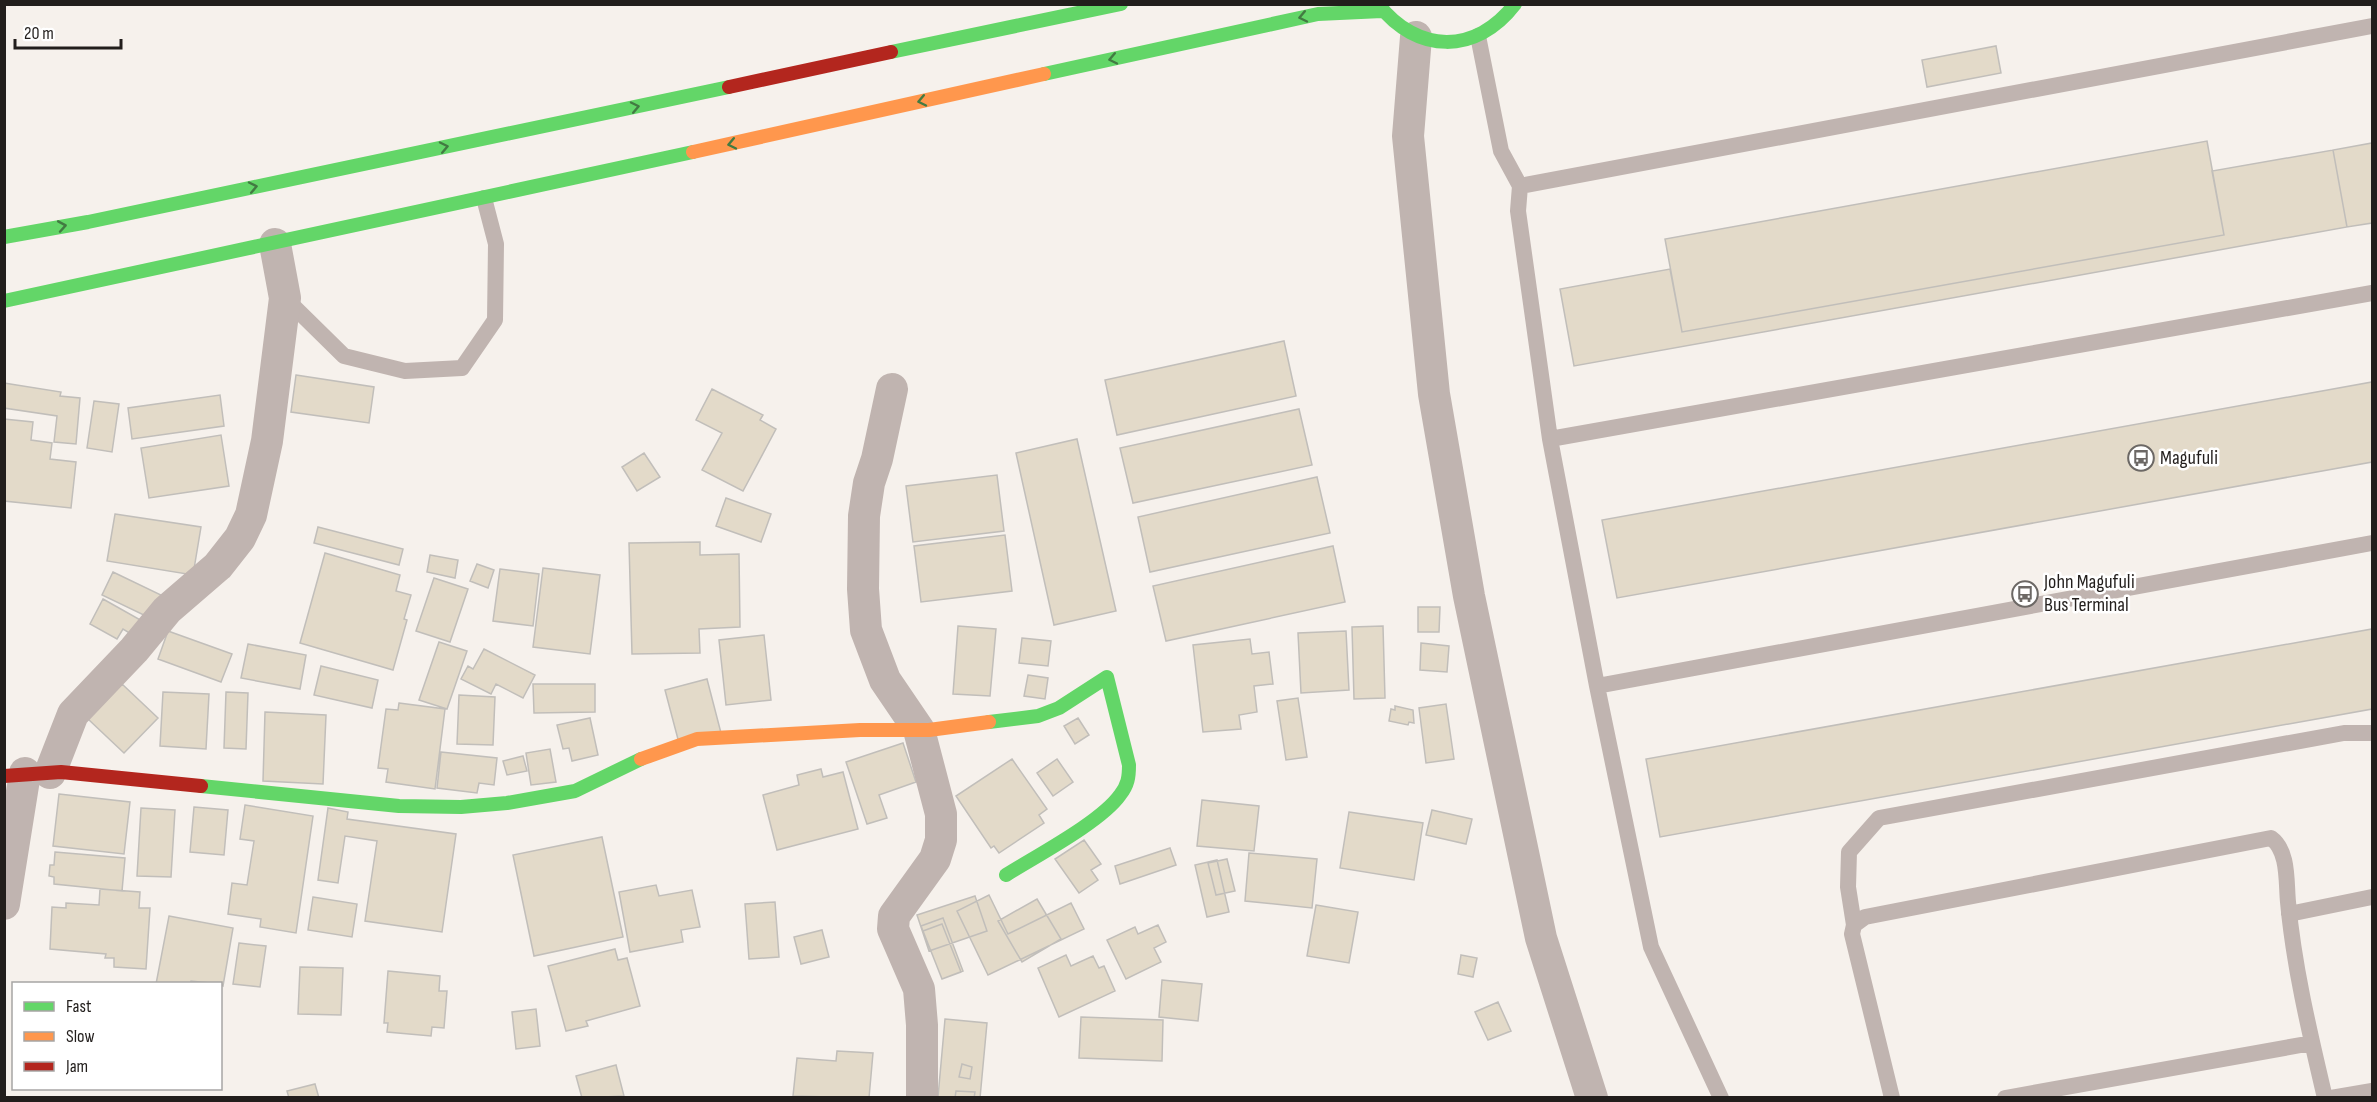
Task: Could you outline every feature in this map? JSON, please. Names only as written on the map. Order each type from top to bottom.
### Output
[{"type":"street","points":[[4,237],[88,222],[1121,4]]},
{"type":"street","points":[[4,300],[275,244],[1318,14],[1380,8],[1397,26],[1416,37],[1436,42],[1458,41],[1478,36],[1497,25],[1515,4]]},
{"type":"street","points":[[1416,37],[1408,136],[1434,394],[1469,596],[1541,938],[1592,1098]]},
{"type":"street","points":[[4,904],[26,774],[73,714],[134,650],[167,610],[218,566],[240,538],[251,515],[267,441],[285,298],[275,244]]},
{"type":"street","points":[[892,389],[877,459],[869,483],[864,516],[863,589],[866,630],[885,680],[919,730],[941,814],[941,840],[935,859],[894,916],[893,929],[919,988],[922,1025],[922,1098]]},
{"type":"street","points":[[26,774],[206,785],[399,806],[461,807],[507,803],[575,791],[637,760],[697,739],[794,733],[919,730],[1004,722],[1038,716],[1059,708],[1107,677],[1129,765],[1129,780],[1120,796],[1100,815],[1006,875]]},
{"type":"lane","points":[[1520,186],[2373,26]]},
{"type":"lane","points":[[1478,36],[1501,151],[1520,186],[1518,211],[1550,439],[1597,686],[1651,947],[1721,1098]]},
{"type":"lane","points":[[285,298],[344,356],[405,371],[462,368],[495,320],[496,244],[484,198]]},
{"type":"lane","points":[[1550,439],[2373,293]]},
{"type":"lane","points":[[1597,686],[2373,543]]},
{"type":"lane","points":[[1892,1098],[1852,934],[1854,925],[1848,887],[1850,852],[1879,818],[2344,733],[2373,733]]},
{"type":"lane","points":[[1854,925],[1865,917],[2271,838],[2277,842],[2283,854],[2289,914],[2312,1043],[2325,1098]]},
{"type":"lane","points":[[2289,914],[2373,897]]},
{"type":"lane","points":[[2006,1098],[2312,1043]]},
{"type":"lane","points":[[2331,1098],[2373,1091]]},
{"type":"building","points":[[1996,46],[2001,73],[1927,87],[1922,60]]},
{"type":"building","points":[[2207,141],[2224,235],[1682,332],[1665,239]]},
{"type":"building","points":[[2372,143],[2372,223],[2347,227],[2333,150]]},
{"type":"building","points":[[2333,150],[2347,227],[1574,366],[1560,289],[1670,269],[1682,332],[2224,235],[2212,171]]},
{"type":"building","points":[[1284,341],[1296,396],[1117,435],[1105,380]]},
{"type":"building","points":[[296,375],[374,387],[369,423],[291,412]]},
{"type":"building","points":[[2372,382],[2372,462],[1617,598],[1602,520]]},
{"type":"building","points":[[4,383],[61,392],[60,396],[80,398],[76,444],[54,442],[57,416],[4,408]]},
{"type":"building","points":[[712,389],[763,415],[760,420],[776,429],[743,491],[702,470],[722,433],[696,420]]},
{"type":"building","points":[[220,395],[224,426],[132,439],[128,408]]},
{"type":"building","points":[[94,401],[119,404],[112,452],[87,448]]},
{"type":"building","points":[[1299,409],[1312,465],[1133,503],[1120,448]]},
{"type":"building","points":[[4,419],[33,422],[31,440],[52,443],[50,459],[76,462],[71,508],[4,501]]},
{"type":"building","points":[[221,435],[229,486],[149,498],[141,448]]},
{"type":"building","points":[[1077,439],[1116,611],[1054,625],[1016,453]]},
{"type":"building","points":[[644,453],[660,477],[637,491],[622,467]]},
{"type":"building","points":[[997,475],[1004,531],[913,542],[906,486]]},
{"type":"building","points":[[1317,477],[1330,533],[1150,572],[1138,517]]},
{"type":"building","points":[[726,498],[771,514],[761,542],[716,526]]},
{"type":"building","points":[[115,514],[201,527],[193,575],[107,561]]},
{"type":"building","points":[[318,527],[403,549],[399,565],[314,543]]},
{"type":"building","points":[[1005,535],[1012,591],[921,602],[914,546]]},
{"type":"building","points":[[700,542],[700,555],[739,554],[740,627],[699,629],[700,653],[632,654],[629,543]]},
{"type":"building","points":[[1333,546],[1345,602],[1166,641],[1153,586]]},
{"type":"building","points":[[325,553],[400,575],[396,591],[411,595],[404,619],[407,620],[393,670],[300,643]]},
{"type":"building","points":[[430,555],[458,560],[455,578],[427,572]]},
{"type":"building","points":[[477,564],[494,570],[488,588],[470,581]]},
{"type":"building","points":[[543,568],[600,575],[590,654],[533,647]]},
{"type":"building","points":[[500,569],[539,574],[533,626],[493,621]]},
{"type":"building","points":[[113,572],[161,595],[150,618],[102,595]]},
{"type":"building","points":[[434,578],[468,589],[450,642],[416,631]]},
{"type":"building","points":[[103,599],[144,622],[136,637],[123,629],[117,639],[90,624]]},
{"type":"building","points":[[1418,607],[1440,607],[1439,632],[1418,632]]},
{"type":"building","points":[[958,626],[996,629],[990,696],[953,694]]},
{"type":"building","points":[[1383,626],[1385,698],[1354,699],[1352,627]]},
{"type":"building","points":[[2372,629],[2372,709],[1660,837],[1646,759]]},
{"type":"building","points":[[168,631],[232,654],[221,682],[158,659]]},
{"type":"building","points":[[1346,631],[1349,690],[1301,693],[1298,633]]},
{"type":"building","points":[[764,635],[771,700],[726,705],[719,640]]},
{"type":"building","points":[[1022,638],[1051,641],[1048,666],[1019,663]]},
{"type":"building","points":[[1250,639],[1252,654],[1269,652],[1273,684],[1254,686],[1257,712],[1239,715],[1241,729],[1203,732],[1193,645]]},
{"type":"building","points":[[439,642],[467,651],[447,709],[419,700]]},
{"type":"building","points":[[1421,643],[1449,646],[1447,672],[1420,670]]},
{"type":"building","points":[[248,644],[306,655],[300,689],[241,678]]},
{"type":"building","points":[[484,649],[535,675],[523,698],[496,684],[491,694],[461,679],[468,666],[473,669]]},
{"type":"building","points":[[321,666],[378,680],[372,708],[314,695]]},
{"type":"building","points":[[1028,675],[1048,678],[1045,699],[1024,696]]},
{"type":"building","points":[[707,679],[721,733],[679,743],[665,690]]},
{"type":"building","points":[[122,684],[158,718],[124,753],[88,719]]},
{"type":"building","points":[[533,684],[595,684],[595,712],[534,713]]},
{"type":"building","points":[[163,692],[209,694],[206,749],[160,746]]},
{"type":"building","points":[[226,692],[248,693],[246,749],[224,748]]},
{"type":"building","points":[[459,695],[495,697],[493,745],[457,744]]},
{"type":"building","points":[[1298,698],[1307,757],[1286,760],[1277,701]]},
{"type":"building","points":[[399,703],[445,709],[435,789],[386,782],[388,769],[378,768],[386,709],[398,710]]},
{"type":"building","points":[[1446,704],[1454,759],[1426,763],[1419,708]]},
{"type":"building","points":[[1395,706],[1413,710],[1414,723],[1409,722],[1408,725],[1389,721],[1391,709],[1395,710]]},
{"type":"building","points":[[265,712],[326,715],[323,784],[263,781]]},
{"type":"building","points":[[590,718],[598,755],[572,761],[569,748],[563,749],[557,725]]},
{"type":"building","points":[[1078,718],[1089,735],[1075,744],[1064,726]]},
{"type":"building","points":[[903,743],[916,782],[879,795],[887,818],[867,824],[846,762]]},
{"type":"building","points":[[550,749],[556,782],[531,785],[526,753]]},
{"type":"building","points":[[441,752],[497,758],[494,785],[479,783],[477,793],[437,788]]},
{"type":"building","points":[[523,756],[527,771],[507,775],[503,761]]},
{"type":"building","points":[[1012,759],[1047,809],[1039,815],[1044,823],[999,853],[994,846],[991,848],[956,796]]},
{"type":"building","points":[[1057,759],[1073,782],[1053,796],[1037,773]]},
{"type":"building","points":[[821,769],[823,777],[843,772],[858,829],[777,850],[763,795],[799,785],[797,775]]},
{"type":"building","points":[[59,794],[130,802],[124,854],[53,846]]},
{"type":"building","points":[[1202,800],[1259,806],[1254,851],[1197,846]]},
{"type":"building","points":[[245,805],[313,816],[296,933],[260,927],[261,919],[228,914],[232,883],[247,885],[254,841],[240,839]]},
{"type":"building","points":[[194,807],[228,810],[224,855],[190,852]]},
{"type":"building","points":[[141,808],[175,810],[171,877],[137,876]]},
{"type":"building","points":[[328,808],[348,812],[347,819],[456,834],[442,932],[365,921],[377,841],[345,836],[338,883],[318,880]]},
{"type":"building","points":[[1432,810],[1472,819],[1466,844],[1426,835]]},
{"type":"building","points":[[1349,812],[1423,823],[1414,880],[1340,868]]},
{"type":"building","points":[[602,837],[623,937],[534,956],[513,855]]},
{"type":"building","points":[[1084,840],[1101,864],[1091,870],[1098,880],[1079,893],[1055,859]]},
{"type":"building","points":[[1170,848],[1176,865],[1120,884],[1115,866]]},
{"type":"building","points":[[55,852],[125,858],[122,891],[54,884],[54,877],[49,876],[50,865],[54,865]]},
{"type":"building","points":[[1249,853],[1317,859],[1312,908],[1245,901]]},
{"type":"building","points":[[1227,859],[1235,891],[1216,895],[1208,863]]},
{"type":"building","points":[[1217,860],[1229,912],[1207,917],[1195,865]]},
{"type":"building","points":[[656,885],[659,896],[692,890],[700,927],[681,930],[683,942],[630,952],[619,892]]},
{"type":"building","points":[[100,889],[140,892],[139,908],[150,908],[146,969],[114,967],[114,958],[105,958],[106,954],[50,949],[52,907],[66,908],[66,903],[99,905]]},
{"type":"building","points":[[989,895],[1008,934],[1071,903],[1084,929],[988,975],[957,911]]},
{"type":"building","points":[[975,896],[987,931],[929,951],[917,915]]},
{"type":"building","points":[[313,897],[357,904],[352,937],[308,930]]},
{"type":"building","points":[[1037,899],[1061,939],[1022,962],[998,921]]},
{"type":"building","points":[[775,902],[779,957],[749,959],[745,904]]},
{"type":"building","points":[[1316,905],[1358,912],[1349,963],[1307,956]]},
{"type":"building","points":[[169,916],[233,928],[223,986],[222,982],[156,982]]},
{"type":"building","points":[[943,918],[963,971],[942,979],[921,926]]},
{"type":"building","points":[[942,924],[961,972],[942,979],[923,931]]},
{"type":"building","points":[[1158,925],[1166,942],[1154,948],[1161,962],[1126,979],[1107,940],[1135,927],[1138,934]]},
{"type":"building","points":[[822,930],[829,957],[801,964],[794,937]]},
{"type":"building","points":[[239,943],[266,946],[260,987],[233,984]]},
{"type":"building","points":[[615,949],[618,960],[627,958],[640,1006],[586,1021],[588,1026],[566,1031],[548,966]]},
{"type":"building","points":[[1066,955],[1071,966],[1093,956],[1099,968],[1104,966],[1115,991],[1059,1017],[1038,968]]},
{"type":"building","points":[[1461,955],[1477,958],[1473,977],[1458,974]]},
{"type":"building","points":[[300,967],[343,968],[341,1015],[298,1014]]},
{"type":"building","points":[[388,971],[440,976],[439,991],[447,991],[444,1028],[432,1027],[431,1036],[387,1032],[388,1023],[384,1023]]},
{"type":"building","points":[[1162,980],[1202,984],[1198,1021],[1159,1017]]},
{"type":"building","points":[[1498,1002],[1511,1031],[1488,1040],[1475,1012]]},
{"type":"building","points":[[536,1009],[540,1046],[516,1049],[512,1012]]},
{"type":"building","points":[[1081,1017],[1163,1020],[1162,1061],[1079,1058]]},
{"type":"building","points":[[945,1019],[987,1023],[980,1098],[938,1097]]},
{"type":"building","points":[[837,1051],[873,1053],[869,1098],[793,1096],[797,1058],[836,1061]]},
{"type":"building","points":[[962,1064],[972,1067],[970,1079],[959,1077]]},
{"type":"building","points":[[616,1065],[624,1096],[582,1098],[576,1076]]},
{"type":"building","points":[[315,1084],[319,1098],[289,1098],[287,1091]]},
{"type":"building","points":[[956,1091],[975,1092],[974,1098],[955,1098]]},
{"type":"traffic: fast","points":[[891,52],[1121,4]]},
{"type":"traffic: fast","points":[[1378,4],[1393,20],[1410,32],[1428,39],[1446,42],[1465,40],[1483,33],[1500,21],[1515,4]]},
{"type":"traffic: fast","points":[[1044,74],[1318,14],[1382,11]]},
{"type":"traffic: fast","points":[[4,237],[88,222],[729,87]]},
{"type":"traffic: fast","points":[[4,301],[693,152]]},
{"type":"traffic: fast","points":[[989,722],[1038,716],[1059,708],[1107,677],[1129,765],[1126,784],[1111,805],[1083,827],[1006,875]]},
{"type":"traffic: fast","points":[[201,786],[399,806],[461,807],[507,803],[575,791],[641,759]]},
{"type":"traffic: slow","points":[[693,152],[1044,74]]},
{"type":"traffic: slow","points":[[641,759],[697,739],[860,730],[929,730],[989,722]]},
{"type":"traffic: jam","points":[[729,87],[891,52]]},
{"type":"traffic: jam","points":[[4,776],[61,772],[201,786]]},
{"type":"place","name":"Magufuli","points":[[2141,458]]},
{"type":"place","name":"John Magufuli Bus Terminal","points":[[2025,594]]}]
